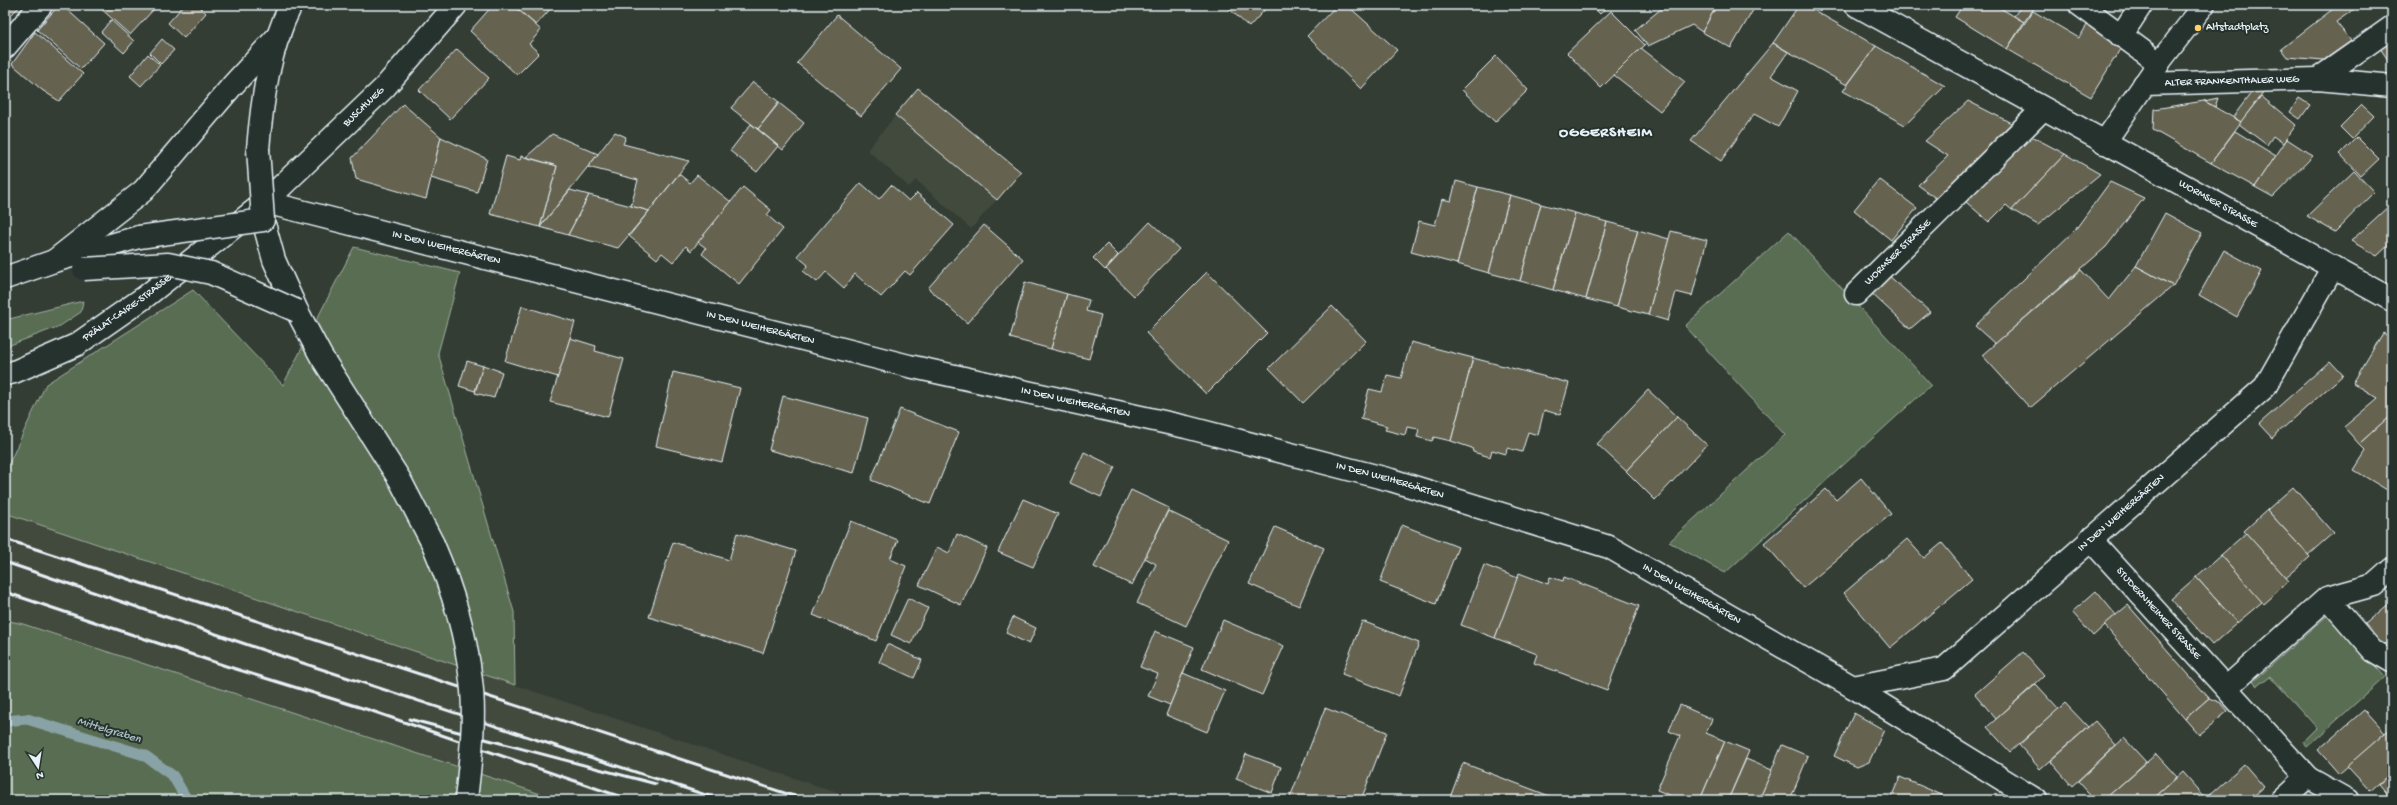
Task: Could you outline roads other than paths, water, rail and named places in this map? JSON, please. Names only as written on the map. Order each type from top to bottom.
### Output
[{"type":"street","points":[[5,47],[41,5]]},
{"type":"street","points":[[291,5],[267,78],[258,149],[264,211],[274,260],[297,311],[321,356],[400,480],[433,544],[450,584],[462,627],[472,682],[471,754],[466,800]]},
{"type":"street","name":"BUSCHWEG","points":[[264,211],[384,88],[456,5]]},
{"type":"street","points":[[2080,5],[2159,63],[2104,143]]},
{"type":"street","points":[[2121,36],[2141,5]]},
{"type":"street","name":"WORMSER STRASSE","points":[[1861,6],[2104,143],[2392,300]]},
{"type":"street","points":[[2318,79],[2392,27]]},
{"type":"street","points":[[54,261],[143,191],[232,86],[280,35]]},
{"type":"street","name":"ALTER FRANKENTHALER WEG","points":[[2144,84],[2318,79],[2392,86]]},
{"type":"street","name":"WORMSER STRASSE","points":[[1856,294],[2043,109]]},
{"type":"street","points":[[5,278],[54,261],[139,236],[264,211]]},
{"type":"street","name":"PRÄLAT-CAIRE-STRASSE","points":[[5,374],[14,372],[76,345],[264,211]]},
{"type":"street","name":"IN DEN WEIHERGÄRTEN","points":[[264,211],[909,366],[1186,427],[1391,480],[1477,505],[1609,547],[1853,686],[2036,800]]},
{"type":"street","points":[[54,261],[84,269],[168,264],[210,272],[297,311]]},
{"type":"street","name":"IN DEN WEIHERGÄRTEN","points":[[1853,686],[1944,669],[2090,539],[2265,387],[2333,267]]},
{"type":"street","name":"STUDERNHEIMER STRASSE","points":[[2090,539],[2307,777]]},
{"type":"street","points":[[2226,688],[2327,598],[2374,585],[2392,569]]},
{"type":"street","points":[[2282,800],[2307,777]]},
{"type":"lane","points":[[2159,63],[2204,5]]},
{"type":"lane","points":[[2327,598],[2373,651],[2392,662]]},
{"type":"lane","name":"STUDERNHEIMER STRASSE","points":[[2307,777],[2348,800]]},
{"type":"waterway","name":"Mittelgraben","points":[[5,721],[27,719],[144,755],[173,776],[187,800]]},
{"type":"railway","points":[[5,539],[806,800]]},
{"type":"railway","points":[[5,562],[260,649],[721,800]]},
{"type":"railway","points":[[5,592],[226,666],[369,710],[630,800]]},
{"type":"railway","points":[[409,719],[656,784]]},
{"type":"place","name":"Altstadtplatz","points":[[2198,28]]},
{"type":"district","name":"OGGERSHEIM","points":[[1606,133]]}]
